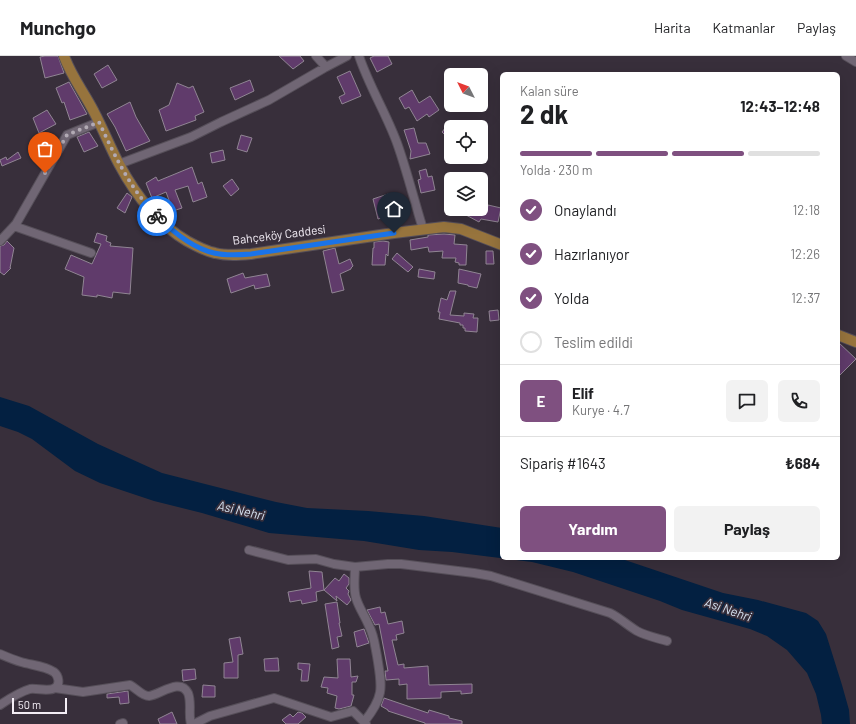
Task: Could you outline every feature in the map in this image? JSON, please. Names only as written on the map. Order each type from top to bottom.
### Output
[{"type":"main road","name":"Bahçeköy Caddesi","points":[[64,56],[68,69],[89,101],[119,164],[128,179],[168,228],[199,248],[214,253],[231,255],[251,254],[423,229],[451,227],[500,244]]},
{"type":"main road","points":[[840,336],[856,342]]},
{"type":"street","points":[[316,56],[326,67]]},
{"type":"street","points":[[119,164],[191,137],[269,100],[346,56]]},
{"type":"street","points":[[358,56],[366,77],[380,103],[397,143],[423,229]]},
{"type":"street","points":[[846,56],[856,62]]},
{"type":"street","points":[[0,241],[14,226],[67,135],[99,122]]},
{"type":"street","points":[[14,226],[91,253]]},
{"type":"street","points":[[249,550],[281,559],[316,559],[334,564],[355,567],[401,564],[491,576],[610,613],[636,631],[667,641]]},
{"type":"street","points":[[194,724],[210,716],[274,698],[331,721],[353,711],[365,723],[378,702],[381,691],[381,681],[373,634],[359,607],[356,596],[354,585],[355,567]]},
{"type":"street","points":[[0,654],[19,662],[51,670],[56,673],[58,685],[55,688]]},
{"type":"street","points":[[0,705],[22,692],[30,690],[55,688],[83,692],[130,685],[144,695],[150,696],[174,686],[180,686],[188,694],[191,724]]},
{"type":"water","name":"Asi Nehri","points":[[0,397],[29,406],[98,444],[162,473],[276,502],[307,508],[424,516],[500,528],[500,558],[452,552],[419,550],[364,541],[269,533],[202,513],[154,501],[100,483],[75,471],[32,439],[18,432],[0,426]]},
{"type":"water","name":"Asi Nehri","points":[[516,560],[625,560],[723,593],[758,600],[806,613],[818,621],[826,634],[849,710],[850,724],[822,724],[816,694],[807,673],[787,650],[767,636],[750,629],[682,610],[660,601],[573,572],[532,562]]},
{"type":"building","points":[[58,56],[64,73],[45,78],[40,57]]},
{"type":"building","points":[[279,56],[300,56],[304,61],[293,69]]},
{"type":"building","points":[[374,56],[388,56],[392,64],[377,72],[370,58]]},
{"type":"building","points":[[108,65],[117,80],[102,88],[94,74]]},
{"type":"building","points":[[350,71],[361,96],[342,104],[339,97],[345,94],[337,77]]},
{"type":"building","points":[[250,80],[254,91],[235,100],[230,88]]},
{"type":"building","points":[[69,82],[87,114],[70,120],[64,102],[62,103],[56,88]]},
{"type":"building","points":[[177,83],[189,88],[193,86],[204,112],[195,116],[196,120],[166,131],[159,110],[169,105]]},
{"type":"building","points":[[412,90],[419,103],[430,96],[439,110],[429,117],[427,114],[417,121],[409,107],[405,109],[399,98]]},
{"type":"building","points":[[130,102],[136,117],[150,141],[126,151],[107,114]]},
{"type":"building","points":[[47,110],[56,124],[39,133],[33,118]]},
{"type":"building","points":[[414,128],[418,143],[426,143],[430,154],[410,159],[411,151],[404,130]]},
{"type":"building","points":[[89,132],[98,146],[84,152],[77,137]]},
{"type":"building","points":[[241,135],[252,138],[247,152],[237,149]]},
{"type":"building","points":[[223,150],[225,160],[212,163],[210,153]]},
{"type":"building","points":[[18,152],[21,158],[2,166],[0,160],[6,157],[7,160]]},
{"type":"building","points":[[192,167],[198,184],[202,182],[207,197],[193,202],[188,186],[175,190],[182,208],[173,211],[166,192],[152,198],[146,183],[156,177],[158,181]]},
{"type":"building","points":[[426,169],[428,177],[432,176],[435,190],[421,193],[418,180],[421,179],[419,171]]},
{"type":"building","points":[[232,179],[239,189],[231,196],[223,186]]},
{"type":"building","points":[[127,193],[132,197],[125,213],[117,208]]},
{"type":"building","points":[[388,194],[394,214],[378,219],[373,199]]},
{"type":"building","points":[[488,205],[500,208],[498,222],[481,219],[479,222],[468,216],[488,216]]},
{"type":"building","points":[[97,233],[107,236],[106,241],[111,243],[110,246],[133,248],[130,294],[113,292],[112,298],[97,295],[97,297],[82,295],[84,277],[65,269],[71,255],[92,264],[101,244],[94,242]]},
{"type":"building","points":[[428,235],[455,235],[454,244],[467,245],[466,265],[459,265],[459,263],[455,262],[456,258],[442,258],[443,251],[429,252],[428,247],[411,250],[410,240],[428,237]]},
{"type":"building","points":[[7,241],[14,248],[11,268],[4,275],[0,272],[0,246],[4,245]]},
{"type":"building","points":[[374,242],[389,242],[388,256],[386,254],[385,265],[372,265]]},
{"type":"building","points":[[335,248],[339,264],[350,259],[353,266],[351,269],[340,274],[344,290],[332,293],[323,251]]},
{"type":"building","points":[[486,251],[493,251],[494,264],[486,264]]},
{"type":"building","points":[[397,253],[413,267],[408,272],[392,259]]},
{"type":"building","points":[[419,269],[435,272],[434,279],[418,277]]},
{"type":"building","points":[[459,269],[481,274],[477,288],[458,283]]},
{"type":"building","points":[[243,273],[245,278],[267,274],[270,286],[255,289],[254,285],[231,293],[227,279]]},
{"type":"building","points":[[450,291],[456,291],[450,315],[464,316],[464,313],[474,314],[473,318],[478,318],[477,332],[465,331],[465,328],[463,328],[463,325],[460,325],[460,323],[439,319],[440,312],[438,312],[441,298],[447,300]]},
{"type":"building","points":[[498,310],[499,320],[490,321],[489,311]]},
{"type":"building","points":[[840,344],[856,359],[840,375]]},
{"type":"building","points":[[309,571],[322,572],[324,590],[316,592],[317,601],[302,604],[301,600],[290,602],[288,592],[311,588]]},
{"type":"building","points":[[344,574],[349,578],[349,584],[346,588],[349,591],[348,594],[351,600],[347,605],[336,596],[337,601],[324,590],[335,578],[339,581]]},
{"type":"building","points":[[337,602],[342,636],[337,637],[339,647],[332,649],[325,604]]},
{"type":"building","points":[[380,607],[381,613],[385,612],[388,624],[402,621],[404,633],[396,635],[397,640],[392,640],[398,665],[404,664],[404,668],[428,666],[429,685],[472,684],[472,693],[461,694],[461,691],[441,692],[441,698],[407,699],[407,684],[399,685],[399,679],[386,680],[385,671],[388,671],[379,624],[375,625],[367,610]]},
{"type":"building","points":[[364,629],[369,643],[357,647],[354,632]]},
{"type":"building","points":[[240,637],[243,654],[238,655],[238,678],[224,678],[224,663],[233,662],[229,639]]},
{"type":"building","points":[[278,658],[279,671],[265,671],[264,659]]},
{"type":"building","points":[[337,659],[350,659],[351,677],[358,676],[356,682],[352,682],[352,695],[354,695],[351,706],[339,709],[335,708],[337,696],[327,693],[328,688],[321,687],[324,677],[338,678]]},
{"type":"building","points":[[298,663],[310,664],[308,681],[301,681],[302,670],[298,669]]},
{"type":"building","points":[[195,669],[196,679],[183,681],[182,670]]},
{"type":"building","points":[[203,685],[215,686],[215,697],[202,697]]},
{"type":"building","points":[[128,691],[129,703],[120,704],[119,697],[107,698],[107,694]]},
{"type":"building","points":[[384,698],[428,713],[429,710],[449,716],[449,718],[462,721],[462,724],[425,724],[388,711],[381,706]]},
{"type":"building","points":[[172,712],[177,724],[160,724],[158,719]]},
{"type":"building","points":[[298,712],[302,713],[306,717],[298,724],[286,724],[282,720],[290,714],[293,717]]},
{"type":"way so far","points":[[45,173],[67,135],[99,122],[119,164],[128,179],[157,216]]},
{"type":"route","points":[[157,216],[168,228],[199,248],[214,253],[231,255],[251,254],[394,233]]}]
